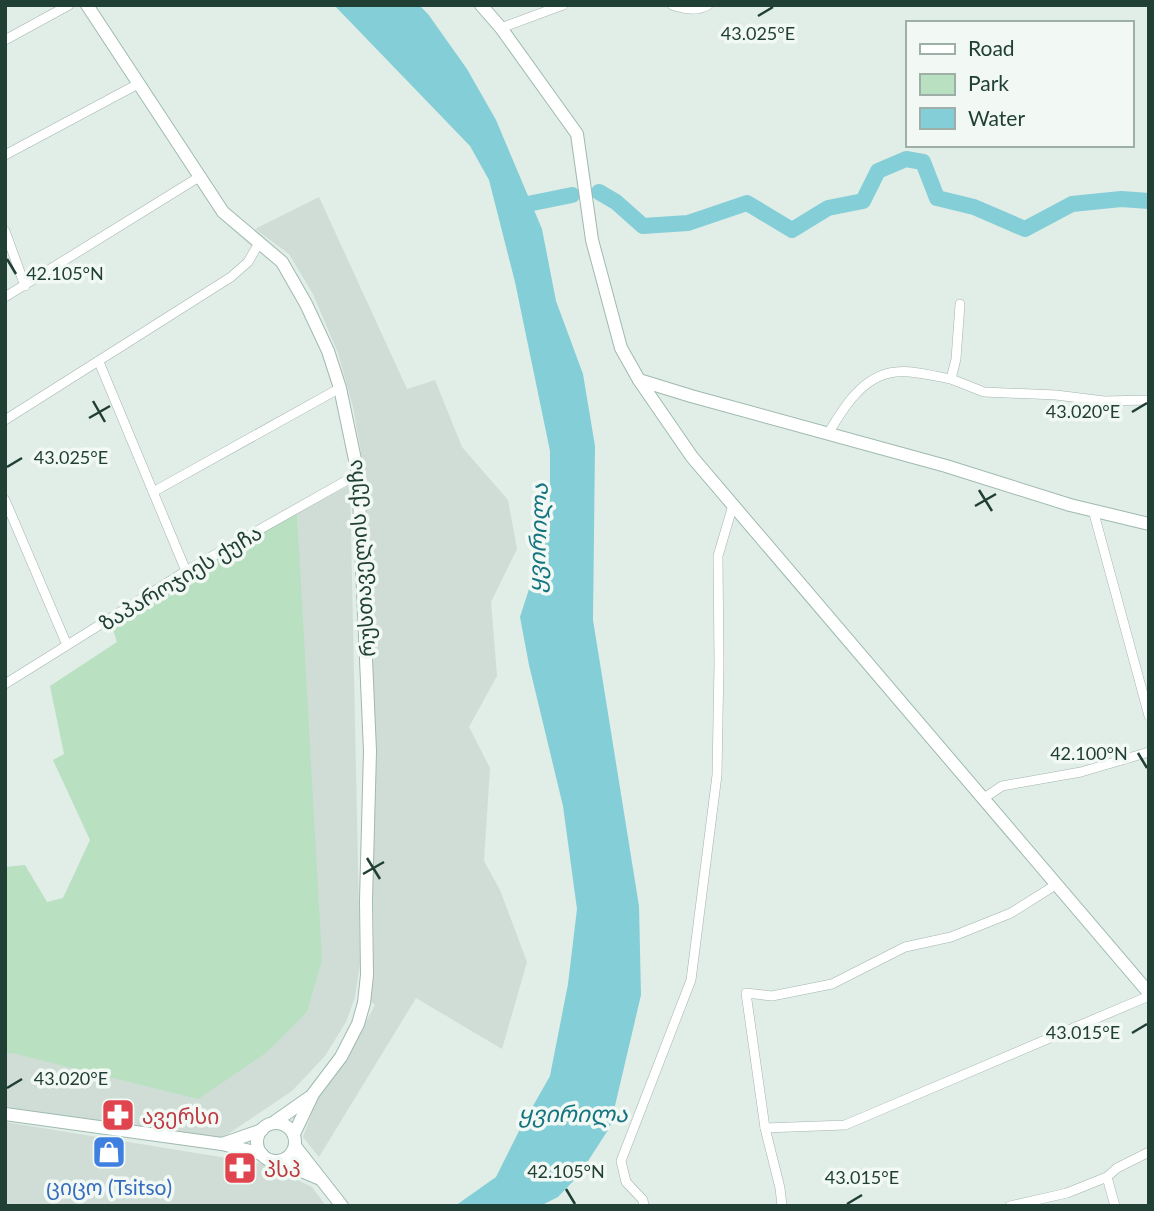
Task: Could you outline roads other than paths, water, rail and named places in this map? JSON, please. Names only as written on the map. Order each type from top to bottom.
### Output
[{"type":"street","points":[[5,40],[69,5]]},
{"type":"street","name":"რუსთაველის ქუჩა","points":[[87,5],[223,212],[282,262],[306,303],[328,351],[340,388],[358,474],[370,751],[367,975],[358,1024],[341,1057],[313,1094],[294,1140]]},
{"type":"street","points":[[481,5],[501,28],[576,134],[592,240],[621,348],[639,380],[692,457],[1149,995],[845,1125],[765,1128]]},
{"type":"street","points":[[501,28],[563,5]]},
{"type":"street","points":[[672,5],[689,10],[708,5]]},
{"type":"street","points":[[5,141],[8,153],[138,84]]},
{"type":"street","points":[[5,298],[199,177]]},
{"type":"street","points":[[5,231],[25,286]]},
{"type":"street","points":[[5,420],[231,277],[248,262],[259,243]]},
{"type":"street","points":[[951,379],[956,359],[960,304]]},
{"type":"street","points":[[99,362],[186,571]]},
{"type":"street","points":[[828,434],[843,408],[871,380],[895,372],[951,379],[984,392],[1056,395],[1104,401],[1149,400]]},
{"type":"street","points":[[639,380],[1149,524]]},
{"type":"street","points":[[153,492],[340,388]]},
{"type":"street","name":"ზაპაროჯიეს ქუჩა","points":[[5,684],[186,571],[358,474]]},
{"type":"street","points":[[5,500],[67,645]]},
{"type":"street","points":[[644,1206],[643,1200],[626,1182],[621,1161],[691,980],[717,775],[718,556],[733,505]]},
{"type":"street","points":[[1093,510],[1149,716]]},
{"type":"street","points":[[984,798],[1002,786],[1081,772],[1149,752]]},
{"type":"street","points":[[782,1206],[765,1128],[746,993],[772,996],[832,984],[905,947],[951,937],[1011,913],[1057,884]]},
{"type":"street","name":"რუსთაველის ქუჩა","points":[[222,1144],[267,1127],[313,1094]]},
{"type":"street","points":[[5,1114],[222,1144],[262,1154],[321,1180]]},
{"type":"street","points":[[262,1154],[258,1144],[267,1127],[283,1124],[339,1202]]},
{"type":"street","points":[[278,1161],[287,1158],[294,1140]]},
{"type":"street","points":[[1010,1206],[1067,1192],[1107,1177],[1118,1168],[1149,1152]]},
{"type":"street","points":[[1107,1177],[1115,1206]]},
{"type":"water","name":"ყვირილა","points":[[334,5],[419,5],[467,69],[496,120],[542,229],[556,301],[583,374],[595,446],[593,620],[639,906],[641,995],[610,1127],[579,1175],[558,1197],[540,1206],[455,1206],[496,1177],[550,1076],[568,984],[577,909],[563,806],[520,617],[550,524],[550,451],[515,282],[489,180],[470,146]]},
{"type":"waterway","points":[[599,192],[616,202],[643,226],[688,223],[747,203],[792,230],[828,208],[863,201],[878,171],[906,159],[923,162],[937,198],[974,207],[1025,229],[1072,204],[1121,199],[1149,201]]},
{"type":"waterway","points":[[513,207],[572,195]]},
{"type":"place","name":"ავერსი","points":[[118,1115]]},
{"type":"place","name":"ციცო (Tsitso)","points":[[109,1152]]},
{"type":"place","name":"პსპ","points":[[240,1168]]}]
